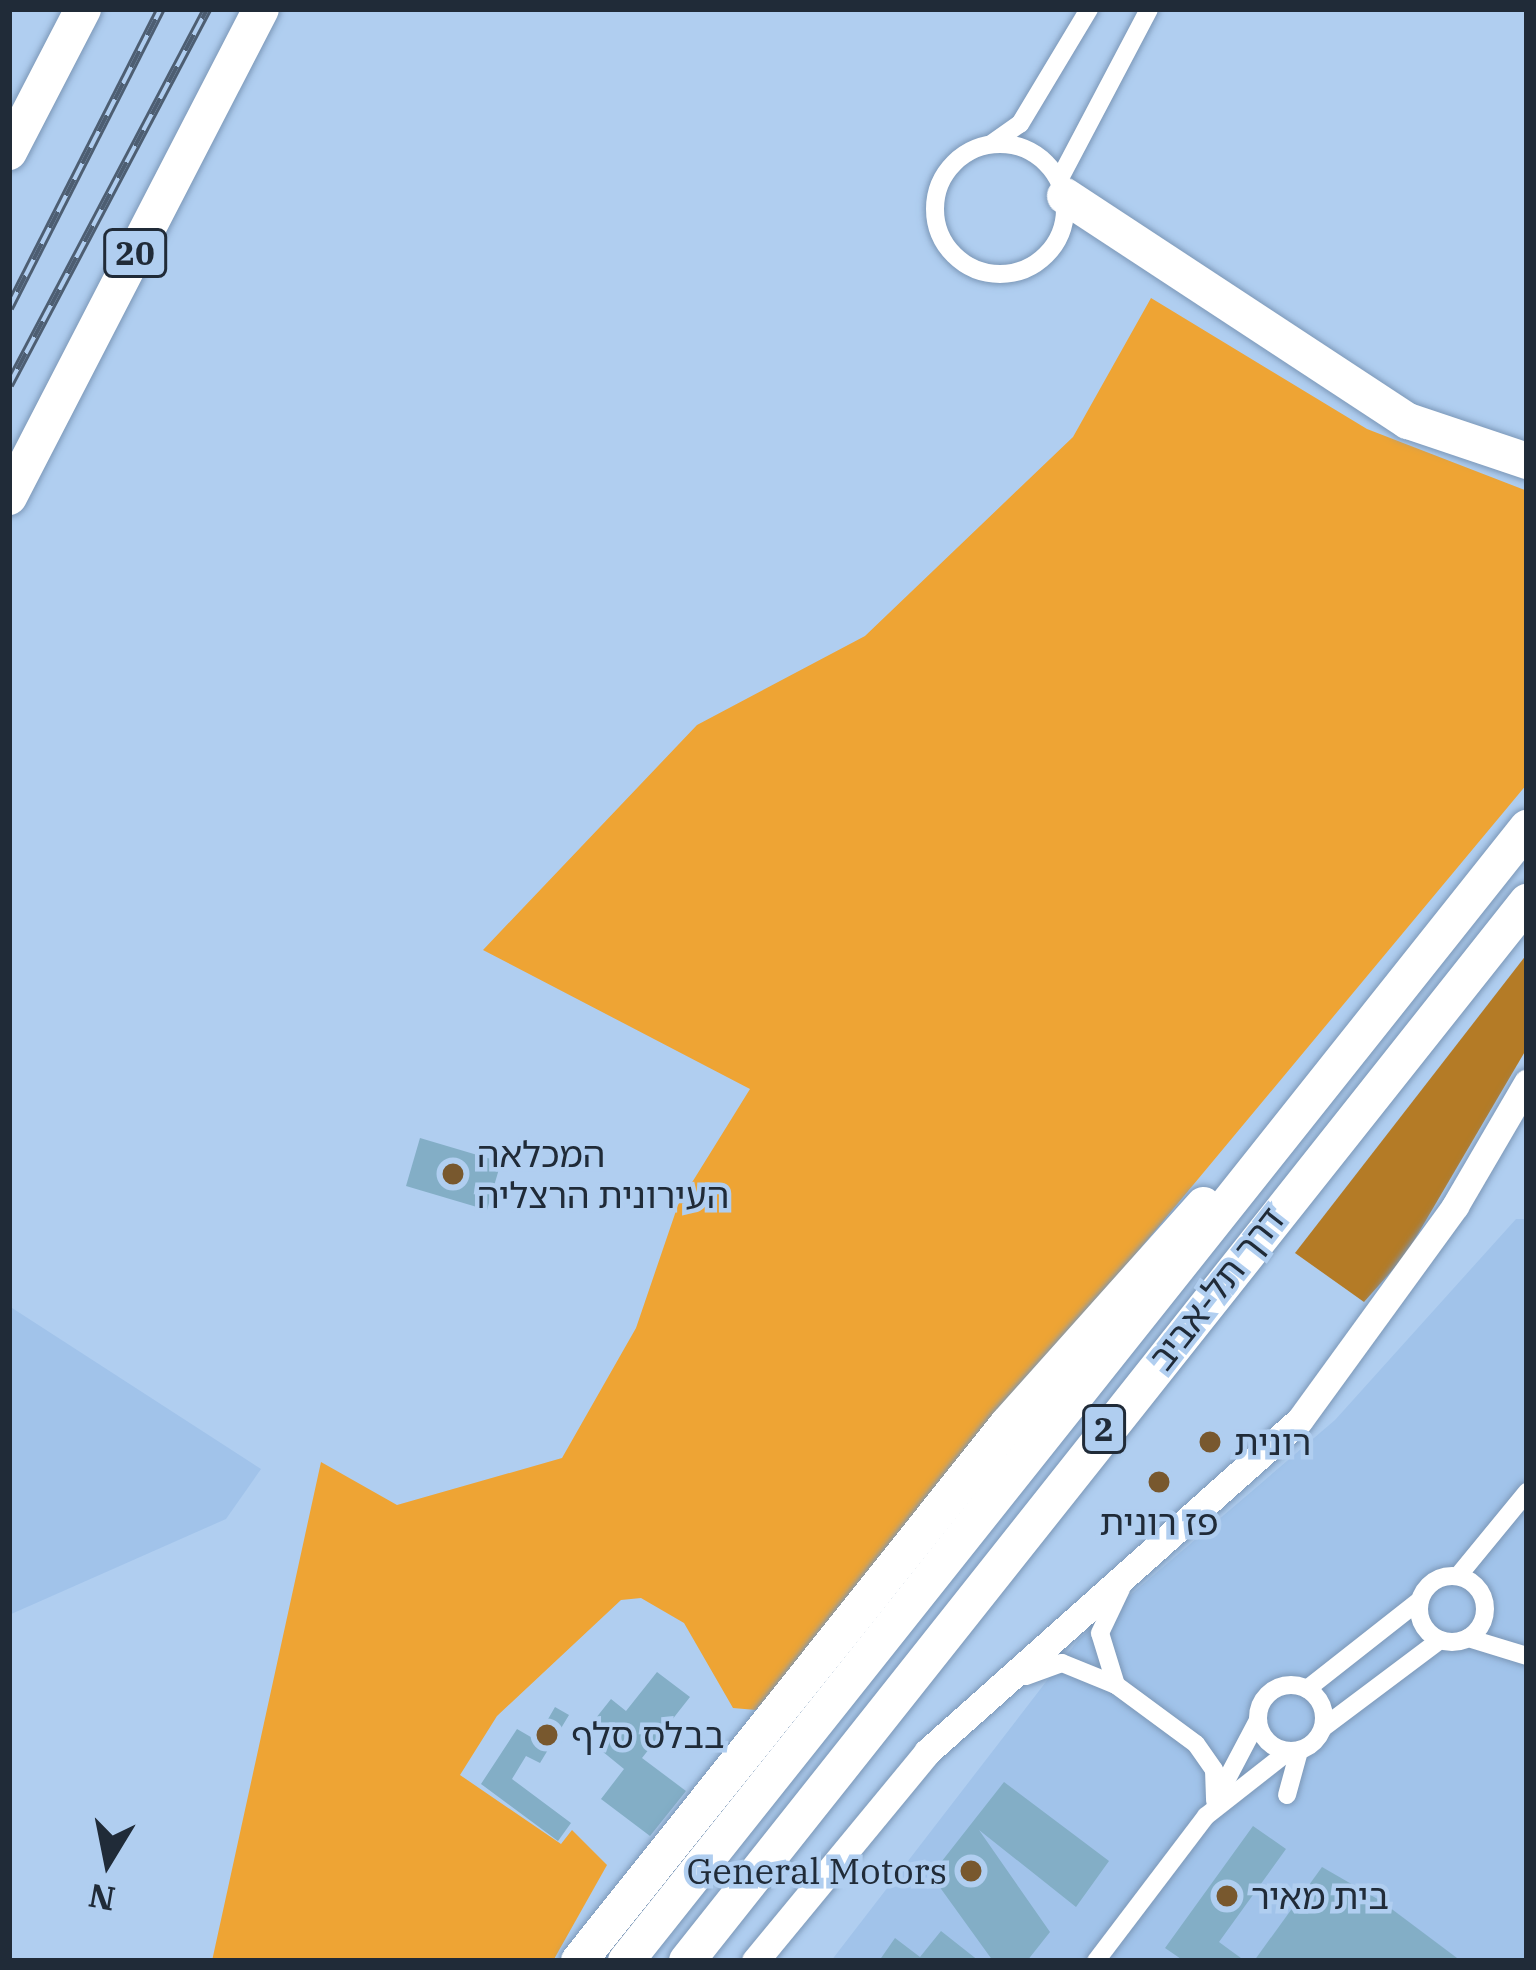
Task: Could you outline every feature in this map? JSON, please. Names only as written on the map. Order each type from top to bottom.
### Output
[{"type":"highway","points":[[9,152],[83,9]]},
{"type":"highway","name":"20","points":[[9,497],[261,9]]},
{"type":"highway","points":[[1061,188],[1408,421],[1527,461]]},
{"type":"highway","name":"2","points":[[1314,1098],[1527,828]]},
{"type":"highway","name":"דרך תל-אביב","points":[[687,1961],[1527,902]]},
{"type":"highway","points":[[579,1961],[1022,1407],[1160,1248],[1314,1098]]},
{"type":"highway","name":"דרך תל-אביב","points":[[626,1961],[1314,1098]]},
{"type":"main road","points":[[755,1961],[926,1752],[1299,1421],[1443,1223],[1527,1083]]},
{"type":"street","points":[[1089,9],[1020,124],[955,161],[936,195],[939,233],[961,262],[1000,275],[1034,266],[1057,244],[1061,188],[1150,9]]},
{"type":"street","points":[[990,144],[1034,153],[1061,188]]},
{"type":"street","points":[[1101,1960],[1211,1808],[1269,1693],[1306,1689],[1458,1576],[1527,1492]]},
{"type":"street","points":[[1116,1685],[1100,1633],[1132,1574]]},
{"type":"street","points":[[1458,1576],[1484,1600],[1468,1638]]},
{"type":"street","points":[[1420,1600],[1440,1640]]},
{"type":"street","points":[[1211,1808],[1440,1640],[1468,1638],[1527,1656]]},
{"type":"street","points":[[989,1696],[1062,1663],[1116,1685],[1196,1744],[1214,1770],[1211,1808]]},
{"type":"street","points":[[1306,1689],[1324,1727]]},
{"type":"street","points":[[1258,1720],[1294,1751]]},
{"type":"street","points":[[1196,1744],[1246,1745]]},
{"type":"street","points":[[1287,1796],[1294,1751]]},
{"type":"shaded area","points":[[1151,298],[1367,429],[1527,491],[1527,784],[756,1710],[733,1708],[684,1623],[641,1598],[621,1600],[497,1716],[460,1775],[561,1844],[572,1830],[607,1865],[553,1961],[212,1961],[321,1462],[397,1505],[562,1458],[636,1328],[678,1205],[750,1089],[483,950],[697,725],[865,636],[1073,437]]},
{"type":"shaded area","points":[[1527,954],[1527,1048],[1405,1256],[1364,1302],[1295,1253]]},
{"type":"shaded area","points":[[1516,1219],[1527,1219],[1527,1961],[831,1961],[1079,1639],[1335,1420]]},
{"type":"shaded area","points":[[9,1306],[261,1469],[226,1519],[9,1615]]},
{"type":"building","name":"המכלאה העירונית הרצליה","points":[[420,1138],[501,1162],[487,1210],[406,1186]]},
{"type":"building","points":[[657,1672],[690,1697],[642,1758],[686,1791],[650,1836],[601,1799],[624,1769],[597,1747],[607,1734],[592,1723],[611,1699],[626,1711]]},
{"type":"building","points":[[555,1707],[569,1715],[540,1763],[526,1756],[512,1779],[571,1823],[558,1841],[481,1784],[517,1729],[536,1740]]},
{"type":"building","name":"General Motors","points":[[1004,1782],[1109,1861],[1076,1907],[979,1830],[1050,1932],[1027,1961],[993,1961],[931,1875]]},
{"type":"building","name":"בית מאיר","points":[[1253,1826],[1286,1849],[1219,1942],[1245,1961],[1184,1961],[1165,1948]]},
{"type":"building","points":[[1322,1867],[1381,1901],[1461,1961],[1254,1961]]},
{"type":"building","points":[[941,1931],[979,1961],[879,1961],[895,1938],[920,1957]]},
{"type":"railway","points":[[9,308],[161,9]]},
{"type":"railway","points":[[9,385],[207,9]]},
{"type":"place","name":"המכלאה העירונית הרצליה","points":[[453,1174]]},
{"type":"place","name":"רונית","points":[[1210,1442]]},
{"type":"place","name":"פז רונית","points":[[1159,1482]]},
{"type":"place","name":"בבלס סלף","points":[[547,1735]]},
{"type":"place","name":"General Motors","points":[[971,1871]]},
{"type":"place","name":"בית מאיר","points":[[1227,1896]]}]
